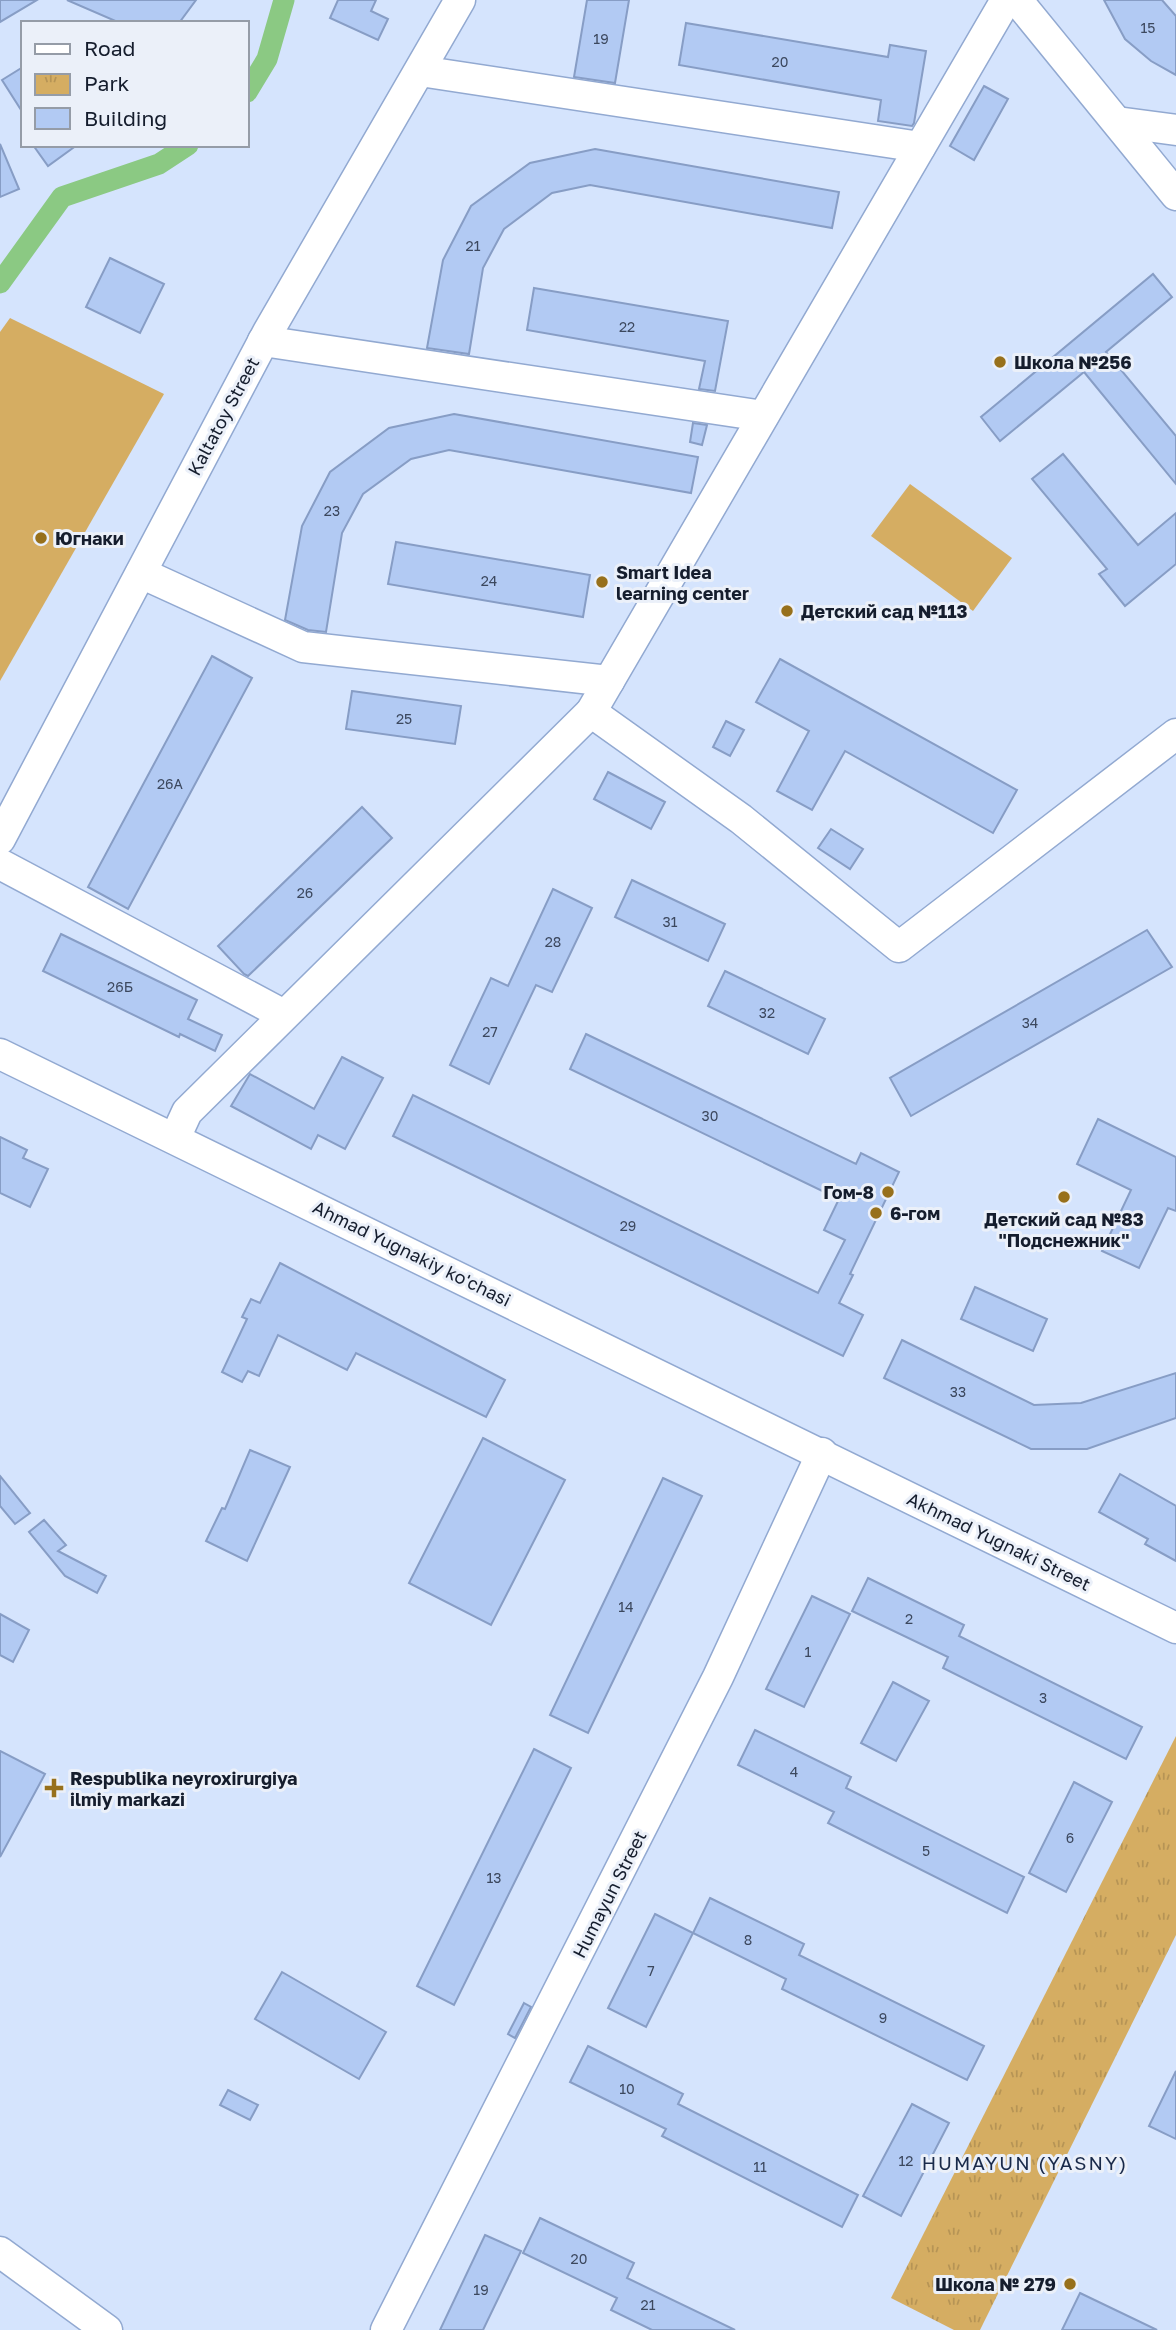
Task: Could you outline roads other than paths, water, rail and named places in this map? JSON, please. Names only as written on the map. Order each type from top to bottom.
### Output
[{"type":"street","name":"Kaltatoy Street","points":[[0,839],[263,341],[460,0]]},
{"type":"street","points":[[175,1138],[187,1112],[591,712],[1006,0]]},
{"type":"street","points":[[1017,0],[1176,195]]},
{"type":"street","points":[[420,71],[920,148]]},
{"type":"street","points":[[1116,122],[1176,130]]},
{"type":"street","points":[[263,341],[763,416]]},
{"type":"street","points":[[141,573],[303,647],[609,681]]},
{"type":"street","points":[[591,712],[741,819],[899,947],[1176,734]]},
{"type":"street","points":[[0,864],[284,1015]]},
{"type":"street","name":"Ahmad Yugnakiy ko'chasi","points":[[0,1054],[822,1453]]},
{"type":"street","name":"Akhmad Yugnaki Street","points":[[822,1453],[1176,1628]]},
{"type":"street","name":"Humayun Street","points":[[386,2330],[718,1677],[822,1453]]},
{"type":"street","points":[[0,2252],[107,2330]]},
{"type":"waterway","points":[[248,90],[267,59],[284,0]]},
{"type":"waterway","points":[[0,283],[62,197],[159,164],[185,147]]},
{"type":"place","name":"Школа №256","points":[[1000,362]]},
{"type":"place","name":"Югнаки","points":[[41,538]]},
{"type":"place","name":"Smart Idea learning center","points":[[602,582]]},
{"type":"place","name":"Детский сад №113","points":[[787,611]]},
{"type":"place","name":"Гом-8","points":[[888,1192]]},
{"type":"place","name":"Детский сад №83 \"Подснежник\"","points":[[1064,1197]]},
{"type":"place","name":"6-гом","points":[[876,1213]]},
{"type":"place","name":"Respublika neyroxirurgiya ilmiy markazi","points":[[54,1788]]},
{"type":"place","name":"Школа № 279","points":[[1070,2284]]},
{"type":"district","name":"HUMAYUN (YASNY)","points":[[1025,2162]]}]
